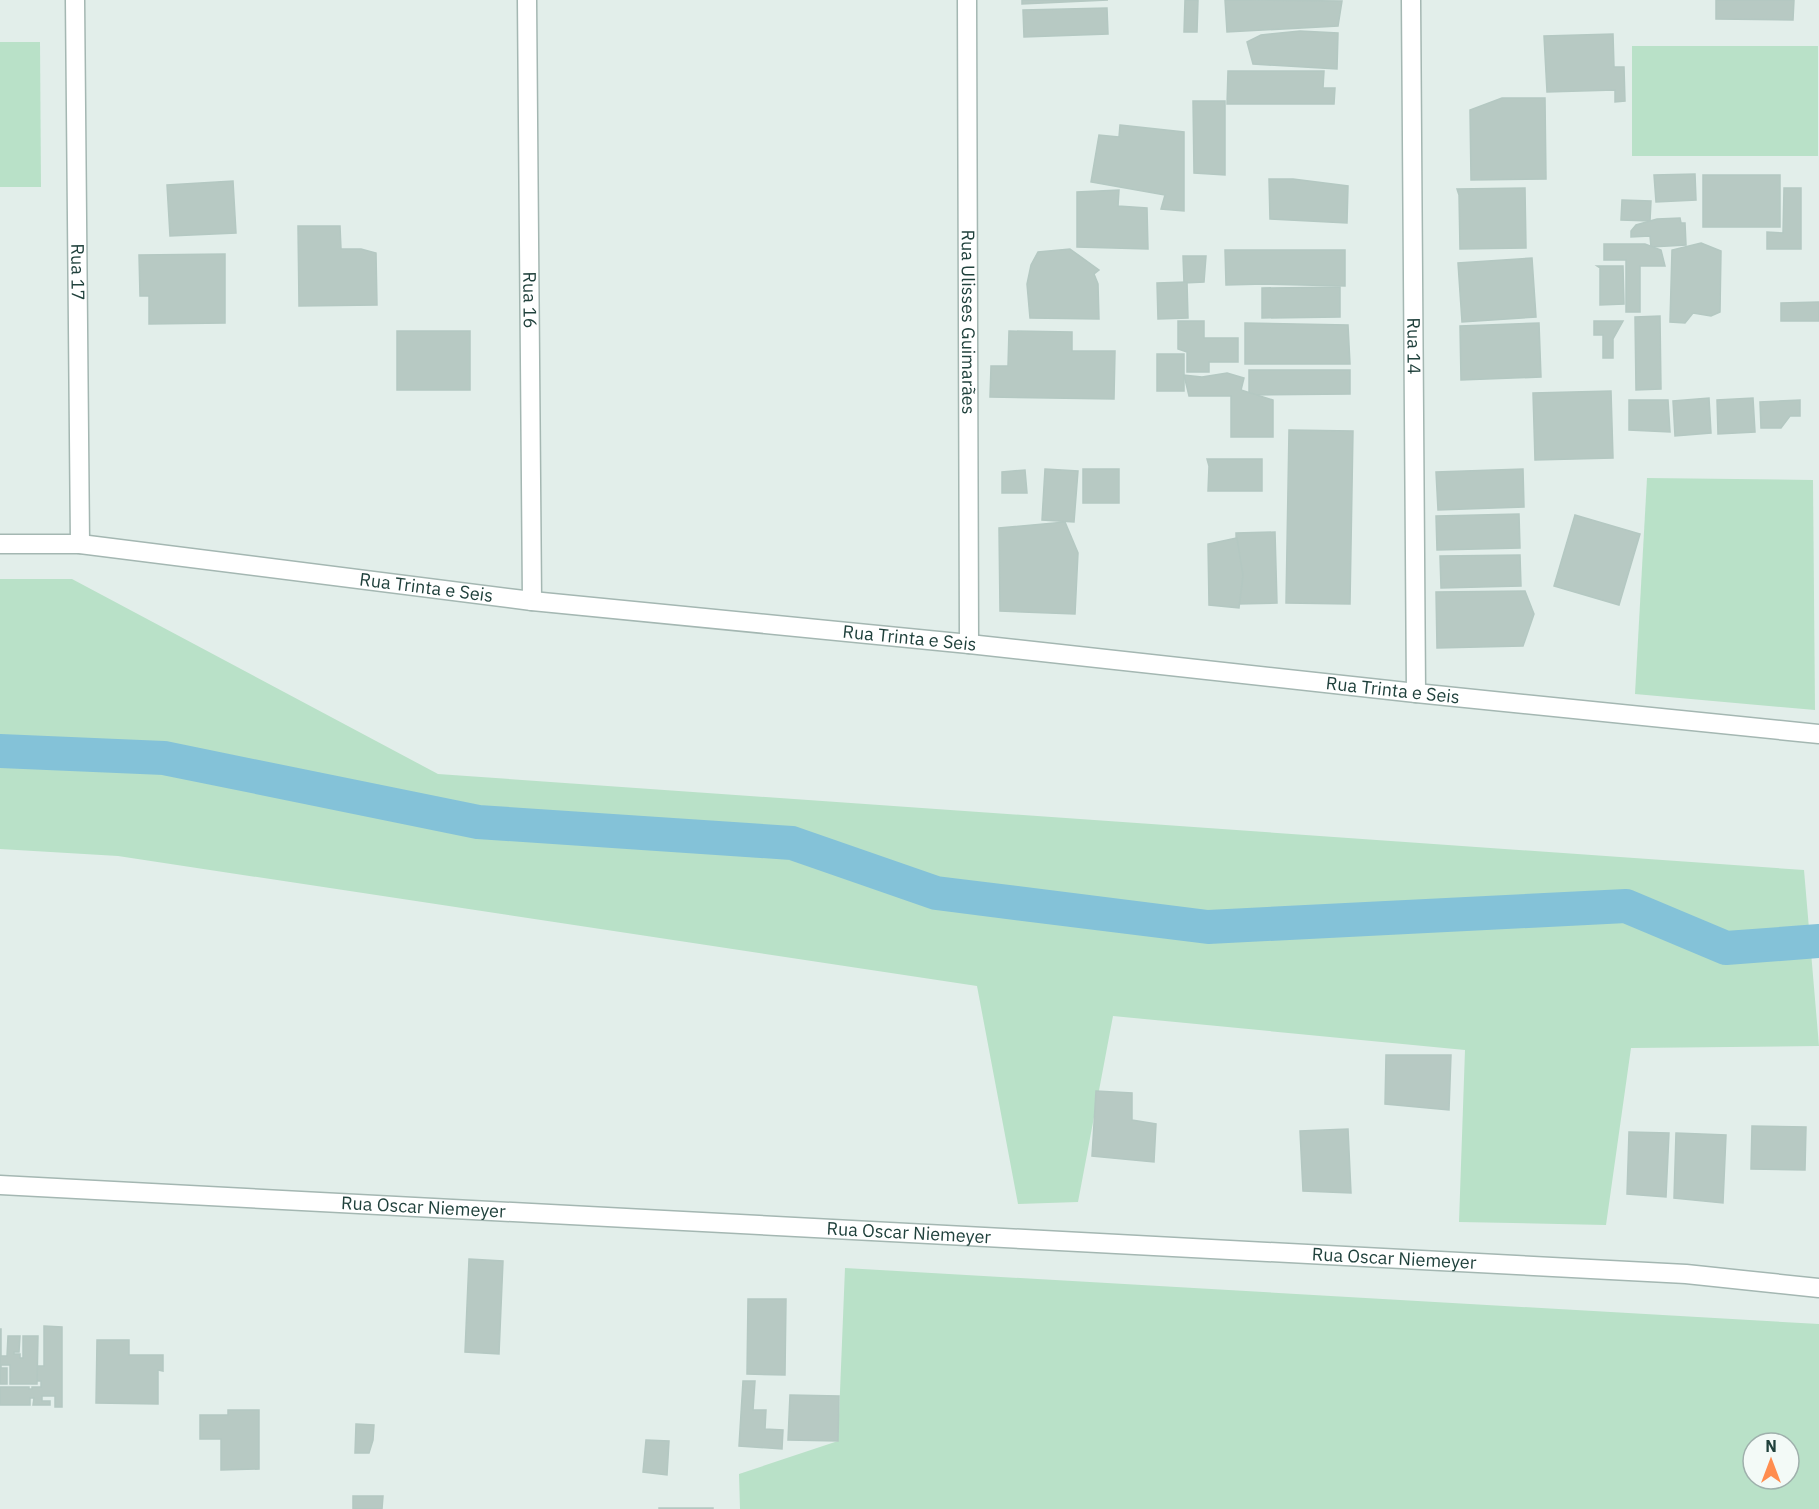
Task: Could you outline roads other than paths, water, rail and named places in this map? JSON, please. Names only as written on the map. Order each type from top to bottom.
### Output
[{"type":"street","name":"Rua 17","points":[[75,0],[81,544]]},
{"type":"street","name":"Rua 16","points":[[527,0],[532,601]]},
{"type":"street","name":"Rua Ulisses Guimarães","points":[[967,0],[969,644]]},
{"type":"street","name":"Rua 14","points":[[1411,0],[1416,693]]},
{"type":"street","name":"Rua Trinta e Seis","points":[[0,544],[81,544],[532,601],[969,644],[1819,734]]},
{"type":"street","name":"Rua Oscar Niemeyer","points":[[0,1185],[1686,1274],[1819,1288]]},
{"type":"waterway","points":[[0,751],[164,758],[478,822],[792,843],[936,893],[1208,927],[1626,906],[1726,948],[1819,941]]}]
